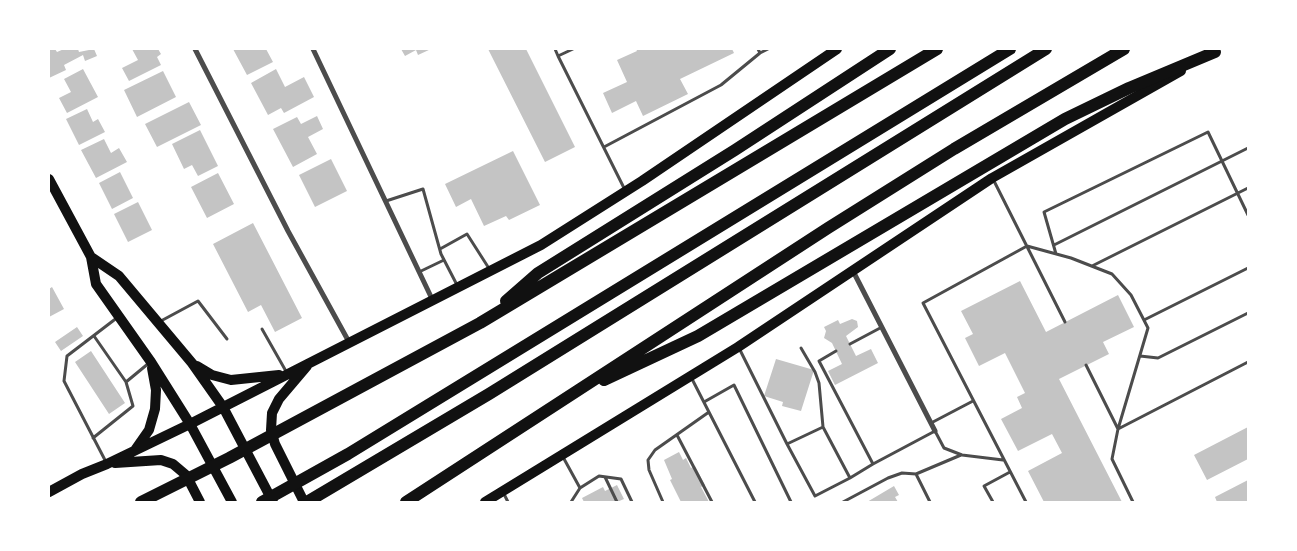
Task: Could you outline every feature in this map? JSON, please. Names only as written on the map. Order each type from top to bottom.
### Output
[{"type":"highway","points":[[480,324],[538,273],[727,155],[890,49]]},
{"type":"highway","points":[[141,502],[480,324],[937,49]]},
{"type":"highway","points":[[262,502],[348,454],[1010,49]]},
{"type":"highway","points":[[306,502],[359,473],[1046,49]]},
{"type":"highway","points":[[406,502],[561,400],[954,149],[1124,49]]},
{"type":"highway","points":[[561,400],[698,336],[1065,119],[1129,88],[1218,50]]},
{"type":"main road","points":[[49,492],[82,474],[190,424],[541,245],[626,192],[837,49]]},
{"type":"main road","points":[[486,502],[562,454],[649,404],[992,178],[1218,50]]},
{"type":"main road","points":[[49,179],[91,257],[96,284],[190,424],[232,502]]},
{"type":"main road","points":[[91,257],[119,276],[192,363],[223,407],[273,502]]},
{"type":"main road","points":[[134,450],[149,430],[155,409],[156,390],[150,362]]},
{"type":"main road","points":[[306,502],[275,444],[271,430],[272,413],[279,399],[311,362]]},
{"type":"main road","points":[[192,363],[212,375],[231,380],[287,374]]},
{"type":"main road","points":[[107,464],[140,460],[161,460],[173,464],[186,475],[200,502]]},
{"type":"street","points":[[194,49],[288,231],[350,343]]},
{"type":"street","points":[[313,49],[433,301]]},
{"type":"street","points":[[853,271],[935,431]]},
{"type":"lane","points":[[555,49],[626,192]]},
{"type":"lane","points":[[558,56],[573,49]]},
{"type":"lane","points":[[604,147],[721,85],[759,51],[768,49]]},
{"type":"lane","points":[[1056,254],[1044,212],[1208,132],[1248,215]]},
{"type":"lane","points":[[1054,245],[1248,148]]},
{"type":"lane","points":[[992,178],[1065,322]]},
{"type":"lane","points":[[1092,266],[1248,188]]},
{"type":"lane","points":[[386,201],[423,189],[440,249],[458,286]]},
{"type":"lane","points":[[440,249],[466,234],[490,271]]},
{"type":"lane","points":[[1026,502],[923,303],[1027,246],[1112,274],[1131,296],[1148,328],[1118,429],[1112,459],[1133,502]]},
{"type":"lane","points":[[419,272],[444,260]]},
{"type":"lane","points":[[1144,320],[1248,268]]},
{"type":"lane","points":[[158,323],[198,301],[227,338]]},
{"type":"lane","points":[[1140,356],[1158,358],[1248,313]]},
{"type":"lane","points":[[107,464],[64,381],[67,356],[119,316]]},
{"type":"lane","points":[[850,344],[882,327]]},
{"type":"lane","points":[[262,329],[287,374]]},
{"type":"lane","points":[[93,438],[133,406],[126,382],[94,336]]},
{"type":"lane","points":[[738,347],[814,496],[935,431],[944,448],[962,455],[1004,460]]},
{"type":"lane","points":[[801,348],[819,383],[823,426],[850,478]]},
{"type":"lane","points":[[836,351],[819,361],[873,464]]},
{"type":"lane","points":[[126,382],[150,362]]},
{"type":"lane","points":[[1118,429],[1248,362]]},
{"type":"lane","points":[[1086,365],[1118,429]]},
{"type":"lane","points":[[691,376],[755,502]]},
{"type":"lane","points":[[704,402],[734,386],[791,502]]},
{"type":"lane","points":[[931,423],[973,401]]},
{"type":"lane","points":[[664,502],[649,470],[648,460],[655,450],[709,412]]},
{"type":"lane","points":[[787,444],[823,426]]},
{"type":"lane","points":[[677,435],[712,502]]},
{"type":"lane","points":[[562,454],[580,488]]},
{"type":"lane","points":[[843,502],[888,478],[902,473],[916,474],[962,455]]},
{"type":"lane","points":[[993,502],[984,486],[1010,472]]},
{"type":"lane","points":[[916,474],[930,502]]},
{"type":"lane","points":[[571,502],[580,488],[599,476],[621,479],[632,502]]},
{"type":"lane","points":[[605,477],[618,502]]},
{"type":"lane","points":[[502,491],[508,502]]},
{"type":"building","points":[[49,49],[55,49],[57,52],[64,49],[78,49],[79,52],[94,49],[97,56],[85,61],[83,55],[64,65],[66,70],[49,78]]},
{"type":"building","points":[[132,49],[158,49],[161,54],[157,57],[161,65],[129,81],[122,68],[138,60]]},
{"type":"building","points":[[233,49],[266,49],[273,62],[247,75]]},
{"type":"building","points":[[401,49],[431,49],[418,55],[416,50],[405,56]]},
{"type":"building","points":[[488,49],[526,49],[575,147],[545,162]]},
{"type":"building","points":[[636,49],[732,49],[734,53],[680,79],[688,94],[643,116],[636,101],[612,113],[603,93],[627,82],[617,60],[637,51]]},
{"type":"building","points":[[83,69],[98,97],[67,113],[59,98],[71,92],[64,79]]},
{"type":"building","points":[[276,69],[285,87],[304,77],[314,97],[284,113],[281,108],[268,115],[251,83]]},
{"type":"building","points":[[163,71],[176,97],[137,117],[124,90]]},
{"type":"building","points":[[189,102],[201,125],[157,147],[145,124]]},
{"type":"building","points":[[87,109],[93,122],[98,119],[105,132],[79,145],[66,119]]},
{"type":"building","points":[[317,116],[323,129],[308,137],[317,154],[293,167],[273,129],[297,117],[301,124]]},
{"type":"building","points":[[200,130],[218,166],[198,176],[192,165],[184,169],[172,144]]},
{"type":"building","points":[[104,139],[111,153],[119,148],[127,162],[96,178],[81,150]]},
{"type":"building","points":[[513,151],[540,205],[509,220],[506,216],[484,226],[471,199],[456,207],[445,184]]},
{"type":"building","points":[[331,159],[347,191],[315,207],[299,175]]},
{"type":"building","points":[[120,172],[133,198],[112,209],[99,183]]},
{"type":"building","points":[[218,173],[234,204],[207,218],[191,187]]},
{"type":"building","points":[[138,202],[152,230],[128,242],[114,214]]},
{"type":"building","points":[[253,223],[302,318],[275,332],[261,305],[248,312],[213,244]]},
{"type":"building","points":[[1020,281],[1046,332],[1118,295],[1134,327],[1103,342],[1109,354],[1059,379],[1122,502],[1044,502],[1028,471],[1062,453],[1052,434],[1018,451],[1001,419],[1022,408],[1017,397],[1025,393],[1005,353],[979,366],[965,338],[973,334],[961,311]]},
{"type":"building","points":[[52,287],[64,309],[49,317],[49,289]]},
{"type":"building","points":[[852,319],[857,321],[858,327],[846,336],[856,356],[871,349],[878,363],[835,385],[828,371],[842,364],[832,343],[824,338],[826,331],[824,327],[838,320],[840,324]]},
{"type":"building","points":[[77,327],[83,336],[61,351],[55,342]]},
{"type":"building","points":[[91,351],[125,403],[109,414],[75,362]]},
{"type":"building","points":[[776,359],[814,370],[801,411],[782,406],[783,402],[764,396]]},
{"type":"building","points":[[1248,427],[1248,459],[1207,480],[1194,455]]},
{"type":"building","points":[[679,452],[683,460],[686,458],[691,468],[695,466],[705,485],[701,487],[709,502],[681,502],[670,480],[672,479],[664,460]]},
{"type":"building","points":[[1248,480],[1248,502],[1217,502],[1215,497]]},
{"type":"building","points":[[617,485],[624,499],[617,502],[584,502],[582,498],[603,487],[605,491]]},
{"type":"building","points":[[894,486],[899,495],[895,497],[898,502],[867,502]]}]
